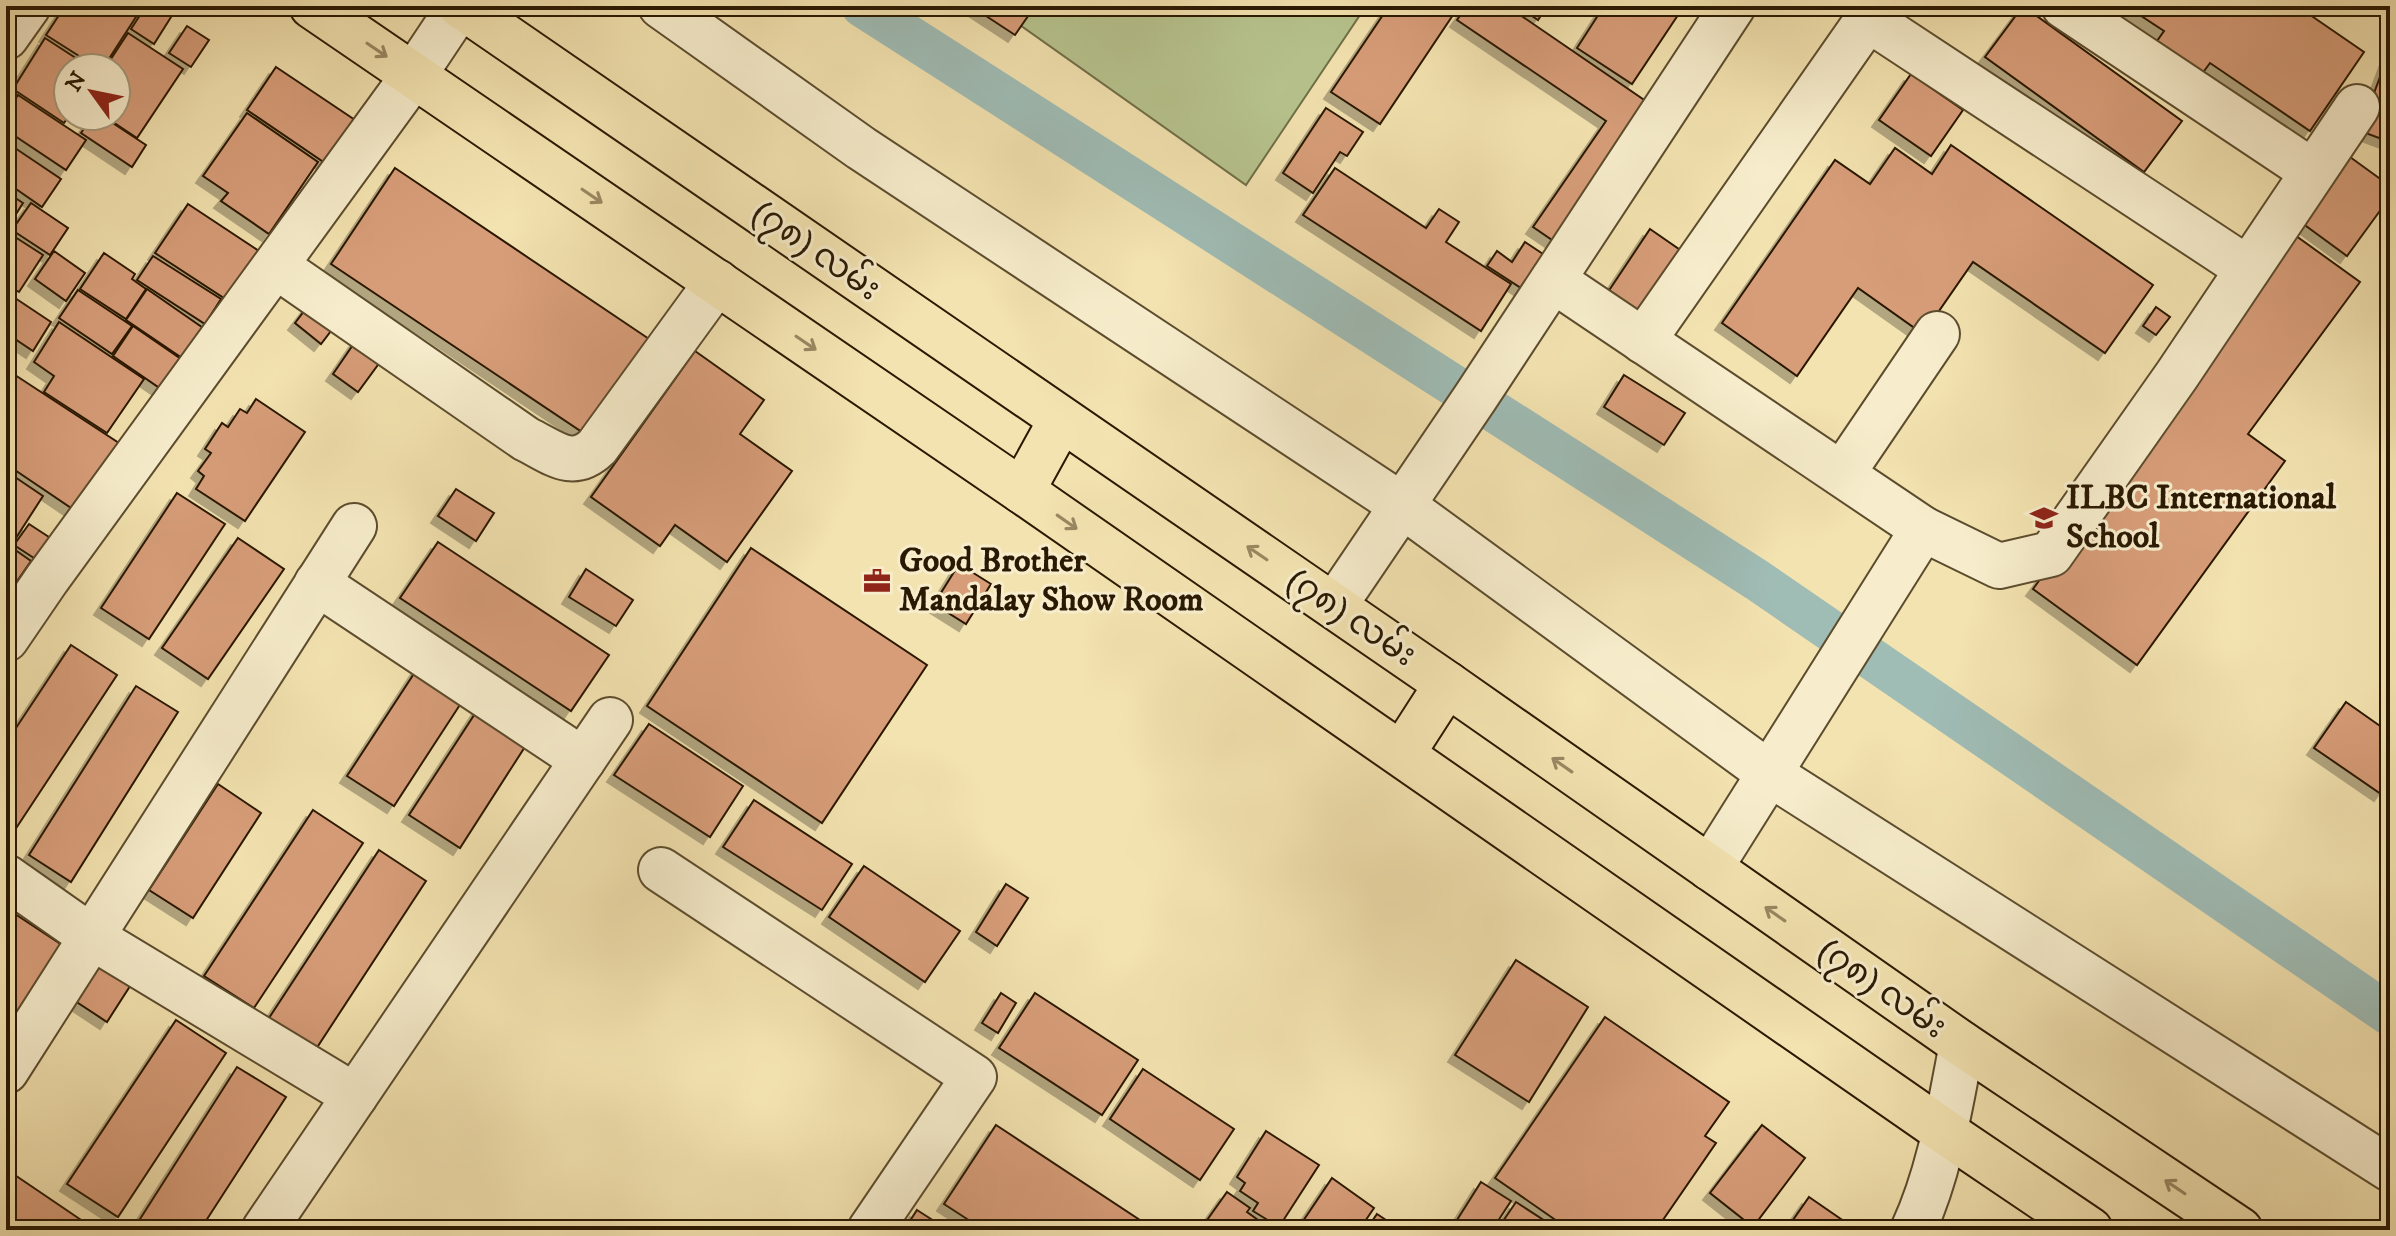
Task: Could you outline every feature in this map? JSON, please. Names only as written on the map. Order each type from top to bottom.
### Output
[{"type":"main road","points":[[312,6],[1022,491],[2090,1230]]},
{"type":"main road","name":"(၇၈) လမ်း","points":[[461,6],[1447,684],[1962,1044],[2240,1230]]},
{"type":"main road","points":[[1022,491],[1061,420]]},
{"type":"main road","points":[[1402,754],[1447,684]]},
{"type":"street","points":[[6,37],[28,6]]},
{"type":"street","points":[[6,639],[461,6]]},
{"type":"street","points":[[661,6],[861,148],[1403,506],[1770,774],[2390,1169]]},
{"type":"street","points":[[1334,606],[1733,6]]},
{"type":"street","points":[[2064,6],[2313,172]]},
{"type":"street","points":[[1643,341],[1873,12],[2248,269]]},
{"type":"street","points":[[1553,280],[1923,529],[1999,566],[2051,554],[2357,107]]},
{"type":"street","points":[[276,266],[526,439],[577,461],[587,457],[597,447],[717,282]]},
{"type":"street","points":[[1842,474],[1937,334]]},
{"type":"street","points":[[6,1071],[354,526]]},
{"type":"street","points":[[1710,868],[1923,529]]},
{"type":"street","points":[[317,583],[583,760]]},
{"type":"street","points":[[264,1230],[610,720]]},
{"type":"street","points":[[661,870],[974,1077],[870,1230]]},
{"type":"street","points":[[6,877],[90,936],[355,1096]]},
{"type":"street","points":[[1913,1230],[1945,1132],[1962,1044]]},
{"type":"green space","points":[[993,6],[1366,6],[1246,185]]},
{"type":"building","points":[[65,6],[143,6],[113,52],[73,52],[46,35]]},
{"type":"building","points":[[146,6],[178,6],[154,44],[131,29]]},
{"type":"building","points":[[980,6],[1035,6],[1015,35],[977,10]]},
{"type":"building","points":[[1389,6],[1459,6],[1380,124],[1331,92]]},
{"type":"building","points":[[1467,6],[1507,6],[1653,106],[1558,244],[1533,227],[1606,121],[1457,20]]},
{"type":"building","points":[[1517,6],[1547,6],[1538,20]]},
{"type":"building","points":[[1604,6],[1684,6],[1632,84],[1577,48]]},
{"type":"building","points":[[2023,6],[2182,121],[2144,172],[1985,57]]},
{"type":"building","points":[[2126,6],[2297,6],[2364,52],[2310,131],[2210,63],[2196,82],[2150,51],[2164,31]]},
{"type":"building","points":[[187,26],[209,40],[191,67],[169,53]]},
{"type":"building","points":[[128,33],[183,69],[137,138],[128,132],[132,132],[132,52],[116,52]]},
{"type":"building","points":[[45,38],[66,52],[52,52],[52,115],[13,89]]},
{"type":"building","points":[[2390,50],[2390,142],[2360,131]]},
{"type":"building","points":[[276,67],[355,120],[325,163],[247,110]]},
{"type":"building","points":[[1911,74],[1963,110],[1931,156],[1879,120]]},
{"type":"building","points":[[18,95],[52,118],[52,132],[74,132],[86,140],[66,170],[6,130],[6,113]]},
{"type":"building","points":[[1326,108],[1363,132],[1347,156],[1340,152],[1313,193],[1283,173]]},
{"type":"building","points":[[247,113],[318,162],[269,234],[221,201],[228,193],[203,176]]},
{"type":"building","points":[[126,132],[146,145],[132,167],[81,133]]},
{"type":"building","points":[[6,142],[61,179],[42,207],[6,182]]},
{"type":"building","points":[[1951,145],[2153,285],[2105,353],[1973,262],[1923,334],[1858,288],[1797,376],[1722,323],[1835,160],[1870,184],[1895,148],[1932,174]]},
{"type":"building","points":[[2350,157],[2390,186],[2390,197],[2347,256],[2302,223]]},
{"type":"building","points":[[395,168],[652,341],[588,436],[331,264]]},
{"type":"building","points":[[1335,168],[1426,228],[1439,209],[1459,222],[1446,242],[1511,284],[1481,331],[1303,215]]},
{"type":"building","points":[[6,192],[23,203],[6,230]]},
{"type":"building","points":[[31,203],[68,228],[50,255],[12,230]]},
{"type":"building","points":[[188,204],[259,251],[227,300],[155,253]]},
{"type":"building","points":[[1650,229],[1689,256],[1647,319],[1608,292]]},
{"type":"building","points":[[2292,233],[2360,282],[2248,434],[2285,461],[2137,665],[2033,589]]},
{"type":"building","points":[[15,237],[43,255],[19,292],[6,284],[6,251]]},
{"type":"building","points":[[1525,242],[1543,254],[1521,288],[1487,266],[1497,251],[1512,262]]},
{"type":"building","points":[[54,251],[85,273],[66,301],[35,279]]},
{"type":"building","points":[[104,253],[135,274],[132,279],[146,289],[126,319],[80,289]]},
{"type":"building","points":[[153,256],[221,299],[205,324],[137,280]]},
{"type":"building","points":[[147,289],[206,330],[185,360],[126,320]]},
{"type":"building","points":[[78,290],[132,326],[112,354],[59,318]]},
{"type":"building","points":[[15,298],[51,322],[33,351],[6,333],[6,311]]},
{"type":"building","points":[[308,306],[334,327],[321,344],[295,323]]},
{"type":"building","points":[[2156,307],[2170,317],[2156,335],[2143,326]]},
{"type":"building","points":[[59,322],[144,379],[107,433],[44,392],[54,376],[34,362]]},
{"type":"building","points":[[133,326],[181,359],[161,389],[113,356]]},
{"type":"building","points":[[357,339],[383,358],[358,392],[333,374]]},
{"type":"building","points":[[695,351],[764,400],[740,434],[792,471],[727,562],[675,525],[660,546],[591,497]]},
{"type":"building","points":[[15,375],[122,445],[77,512],[6,464],[6,389]]},
{"type":"building","points":[[1624,375],[1685,413],[1664,445],[1604,407]]},
{"type":"building","points":[[256,399],[305,432],[245,521],[196,489],[204,476],[198,471],[211,453],[205,449],[222,423],[228,427],[240,409],[247,413]]},
{"type":"building","points":[[6,471],[43,496],[14,541],[6,535]]},
{"type":"building","points":[[456,489],[494,513],[476,541],[438,516]]},
{"type":"building","points":[[177,493],[225,524],[149,639],[101,608]]},
{"type":"building","points":[[29,524],[55,541],[40,562],[14,545]]},
{"type":"building","points":[[238,538],[284,569],[208,679],[162,648]]},
{"type":"building","points":[[438,542],[609,655],[571,711],[400,598]]},
{"type":"building","points":[[11,547],[31,561],[13,587],[6,582],[6,555]]},
{"type":"building","points":[[751,548],[927,665],[822,823],[647,706]]},
{"type":"building","points":[[959,564],[991,584],[966,624],[934,604]]},
{"type":"building","points":[[586,569],[633,600],[616,626],[569,597]]},
{"type":"building","points":[[71,645],[117,675],[9,839],[6,836],[6,743]]},
{"type":"building","points":[[419,666],[465,697],[394,806],[347,776]]},
{"type":"building","points":[[136,686],[178,712],[71,882],[29,855]]},
{"type":"building","points":[[2346,702],[2390,733],[2390,781],[2381,794],[2314,748]]},
{"type":"building","points":[[480,706],[530,739],[460,848],[409,815]]},
{"type":"building","points":[[649,724],[743,786],[710,837],[614,775]]},
{"type":"building","points":[[218,784],[261,813],[193,918],[149,890]]},
{"type":"building","points":[[754,800],[852,864],[822,910],[723,847]]},
{"type":"building","points":[[313,810],[363,843],[254,1008],[204,976]]},
{"type":"building","points":[[379,850],[426,881],[316,1049],[269,1018]]},
{"type":"building","points":[[864,866],[960,931],[925,982],[829,917]]},
{"type":"building","points":[[1006,884],[1028,898],[997,946],[976,932]]},
{"type":"building","points":[[12,912],[65,947],[6,1039],[6,921]]},
{"type":"building","points":[[94,958],[132,983],[107,1022],[69,997]]},
{"type":"building","points":[[1516,960],[1588,1007],[1529,1102],[1455,1055]]},
{"type":"building","points":[[1001,993],[1016,1003],[998,1033],[982,1023]]},
{"type":"building","points":[[1035,993],[1138,1060],[1102,1115],[999,1048]]},
{"type":"building","points":[[1605,1017],[1729,1102],[1705,1136],[1716,1143],[1656,1230],[1570,1230],[1495,1178]]},
{"type":"building","points":[[176,1020],[226,1053],[118,1217],[67,1184]]},
{"type":"building","points":[[237,1067],[286,1097],[200,1230],[133,1230]]},
{"type":"building","points":[[1143,1069],[1234,1129],[1200,1180],[1110,1119]]},
{"type":"building","points":[[996,1125],[1155,1230],[984,1230],[944,1204]]},
{"type":"building","points":[[1762,1125],[1805,1158],[1753,1227],[1710,1193]]},
{"type":"building","points":[[1266,1131],[1319,1165],[1279,1227],[1253,1211],[1258,1203],[1240,1191],[1245,1183],[1237,1177]]},
{"type":"building","points":[[6,1169],[87,1224],[83,1230],[6,1230]]},
{"type":"building","points":[[1332,1178],[1374,1208],[1359,1230],[1297,1230]]},
{"type":"building","points":[[1481,1182],[1511,1201],[1492,1230],[1473,1230],[1457,1220]]},
{"type":"building","points":[[1227,1192],[1250,1208],[1247,1212],[1272,1230],[1200,1230]]},
{"type":"building","points":[[1809,1197],[1851,1226],[1848,1230],[1786,1230]]},
{"type":"building","points":[[1516,1202],[1559,1230],[1497,1230]]},
{"type":"building","points":[[917,1210],[948,1230],[904,1230]]},
{"type":"building","points":[[1377,1214],[1401,1230],[1366,1230]]},
{"type":"waterway","points":[[862,6],[1757,580],[2390,1015]]},
{"type":"place","name":"ILBC International School","points":[[2044,518]]},
{"type":"place","name":"Good Brother Mandalay Show Room","points":[[877,581]]}]
